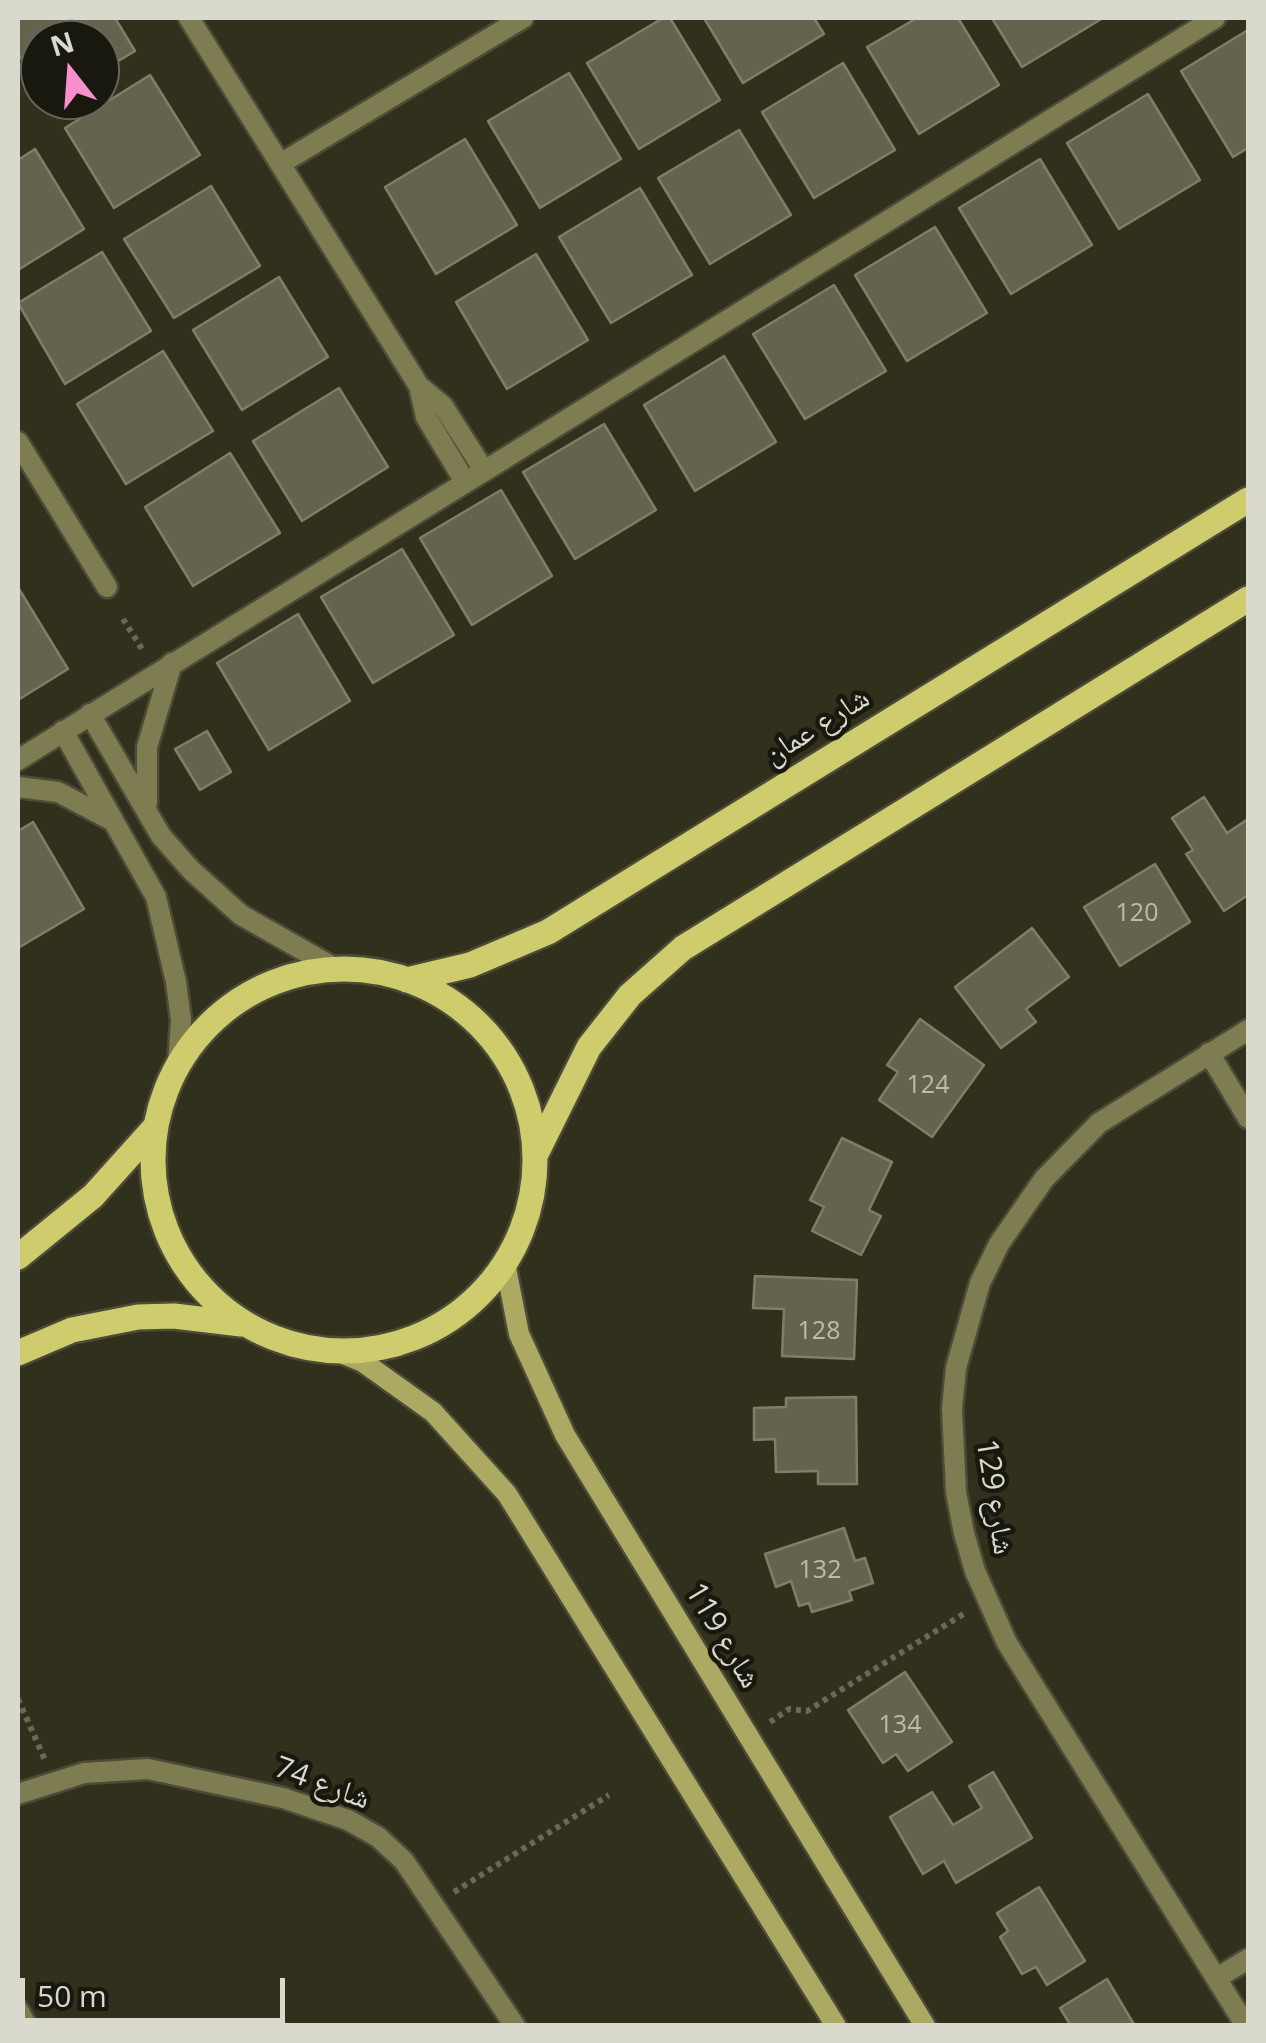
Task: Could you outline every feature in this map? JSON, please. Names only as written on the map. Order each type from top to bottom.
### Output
[{"type":"main road","name":"شارع عمان","points":[[407,980],[470,965],[548,932],[1248,500]]},
{"type":"main road","points":[[536,1154],[523,1095],[511,1067],[484,1030],[449,1000],[407,980],[373,971],[338,970],[284,980],[231,1006],[202,1032],[178,1064],[156,1126],[152,1172],[158,1203],[180,1260],[210,1297],[247,1325],[290,1344],[336,1350],[376,1348],[414,1338],[449,1319],[480,1294],[505,1264],[528,1211],[536,1154],[589,1046],[630,995],[683,948],[1248,598]]},
{"type":"main road","points":[[18,1257],[93,1196],[156,1126]]},
{"type":"main road","points":[[18,1353],[72,1330],[138,1317],[174,1316],[247,1325]]},
{"type":"street","points":[[189,18],[419,386],[443,406],[483,468]]},
{"type":"street","points":[[280,164],[522,18]]},
{"type":"street","points":[[18,760],[483,468],[1215,18]]},
{"type":"street","points":[[419,386],[426,418],[464,480]]},
{"type":"street","points":[[18,442],[107,587]]},
{"type":"street","points":[[149,815],[145,792],[147,747],[164,668]]},
{"type":"street","points":[[90,714],[149,815],[191,870],[241,915],[338,970]]},
{"type":"street","points":[[63,731],[156,897],[181,1020],[178,1064]]},
{"type":"street","points":[[18,786],[80,800],[118,825]]},
{"type":"street","name":"شارع 129","points":[[1246,2026],[1007,1643],[964,1533],[952,1451],[956,1368],[980,1283],[1020,1210],[1070,1150],[1100,1124],[1248,1030]]},
{"type":"street","points":[[1209,1053],[1248,1118]]},
{"type":"street","name":"شارع 119","points":[[505,1264],[518,1334],[547,1403],[924,2026]]},
{"type":"street","points":[[336,1350],[364,1362],[434,1412],[507,1494],[836,2026]]},
{"type":"street","name":"شارع 74","points":[[18,1794],[53,1780],[148,1768],[283,1798],[348,1820],[378,1837],[404,1861],[515,2026]]},
{"type":"street","points":[[1218,1978],[1248,1960]]},
{"type":"street","points":[[18,2010],[27,2026]]},
{"type":"path","points":[[123,619],[164,668]]},
{"type":"path","points":[[749,1737],[786,1711],[807,1711],[987,1600]]},
{"type":"path","points":[[18,1699],[53,1780]]},
{"type":"path","points":[[435,1904],[610,1794]]},
{"type":"building","points":[[18,18],[116,20],[20,20],[20,56]]},
{"type":"building","points":[[663,18],[670,18],[720,100],[639,149],[587,63]]},
{"type":"building","points":[[704,18],[814,18],[824,34],[743,83]]},
{"type":"building","points":[[917,18],[958,18],[999,85],[919,134],[867,47]]},
{"type":"building","points":[[992,18],[1103,18],[1022,67]]},
{"type":"building","points":[[120,26],[135,51],[120,60]]},
{"type":"building","points":[[1248,30],[1248,148],[1233,157],[1181,71]]},
{"type":"building","points":[[843,63],[895,150],[814,198],[762,112]]},
{"type":"building","points":[[569,73],[621,159],[540,208],[488,121]]},
{"type":"building","points":[[150,75],[200,155],[114,208],[65,128],[78,120],[120,120],[120,94]]},
{"type":"building","points":[[1148,94],[1200,180],[1119,229],[1067,143]]},
{"type":"building","points":[[739,130],[791,215],[710,264],[658,178]]},
{"type":"building","points":[[465,139],[517,225],[436,274],[385,187]]},
{"type":"building","points":[[35,149],[84,229],[18,270],[18,160]]},
{"type":"building","points":[[1040,159],[1092,245],[1011,294],[959,208]]},
{"type":"building","points":[[211,186],[260,266],[174,318],[124,239]]},
{"type":"building","points":[[640,188],[692,275],[611,323],[559,237]]},
{"type":"building","points":[[935,227],[987,313],[907,361],[855,275]]},
{"type":"building","points":[[102,252],[151,331],[65,384],[18,303]]},
{"type":"building","points":[[536,254],[588,340],[507,389],[456,302]]},
{"type":"building","points":[[279,277],[328,357],[242,410],[193,330]]},
{"type":"building","points":[[834,285],[886,371],[805,419],[753,334]]},
{"type":"building","points":[[163,351],[213,431],[126,484],[77,404]]},
{"type":"building","points":[[724,356],[776,442],[695,491],[644,405]]},
{"type":"building","points":[[339,388],[388,467],[302,521],[253,441]]},
{"type":"building","points":[[604,424],[656,510],[575,559],[523,472]]},
{"type":"building","points":[[230,453],[280,533],[193,586],[145,507]]},
{"type":"building","points":[[501,490],[552,576],[472,625],[420,538]]},
{"type":"building","points":[[402,549],[454,635],[373,683],[321,597]]},
{"type":"building","points":[[18,590],[68,669],[18,700]]},
{"type":"building","points":[[298,614],[350,701],[269,750],[217,663]]},
{"type":"building","points":[[207,731],[231,772],[200,790],[175,749]]},
{"type":"building","points":[[1204,797],[1227,833],[1248,819],[1248,895],[1224,911],[1186,854],[1193,850],[1172,818]]},
{"type":"building","points":[[33,822],[84,909],[18,948],[18,831]]},
{"type":"building","points":[[1155,864],[1190,922],[1120,966],[1084,907]]},
{"type":"building","points":[[1032,928],[1069,977],[1026,1009],[1036,1022],[1001,1048],[955,987]]},
{"type":"building","points":[[920,1019],[984,1065],[932,1137],[879,1100],[898,1072],[887,1065]]},
{"type":"building","points":[[842,1138],[892,1162],[869,1210],[881,1216],[861,1255],[812,1231],[824,1207],[810,1200]]},
{"type":"building","points":[[755,1276],[857,1280],[854,1359],[782,1356],[784,1309],[753,1308]]},
{"type":"building","points":[[856,1397],[857,1484],[818,1484],[818,1471],[776,1472],[775,1439],[754,1440],[754,1408],[786,1407],[786,1398]]},
{"type":"building","points":[[844,1528],[855,1561],[865,1558],[873,1583],[849,1591],[852,1600],[812,1612],[809,1603],[799,1606],[791,1581],[776,1587],[765,1554]]},
{"type":"building","points":[[905,1672],[952,1742],[908,1771],[896,1754],[883,1763],[848,1710]]},
{"type":"building","points":[[993,1772],[1032,1838],[956,1883],[944,1861],[923,1874],[890,1817],[932,1792],[953,1825],[982,1808],[969,1786]]},
{"type":"building","points":[[1039,1887],[1085,1961],[1047,1985],[1036,1967],[1022,1974],[1000,1937],[1008,1931],[997,1913]]},
{"type":"building","points":[[1107,1979],[1135,2026],[1071,2026],[1060,2008]]}]
